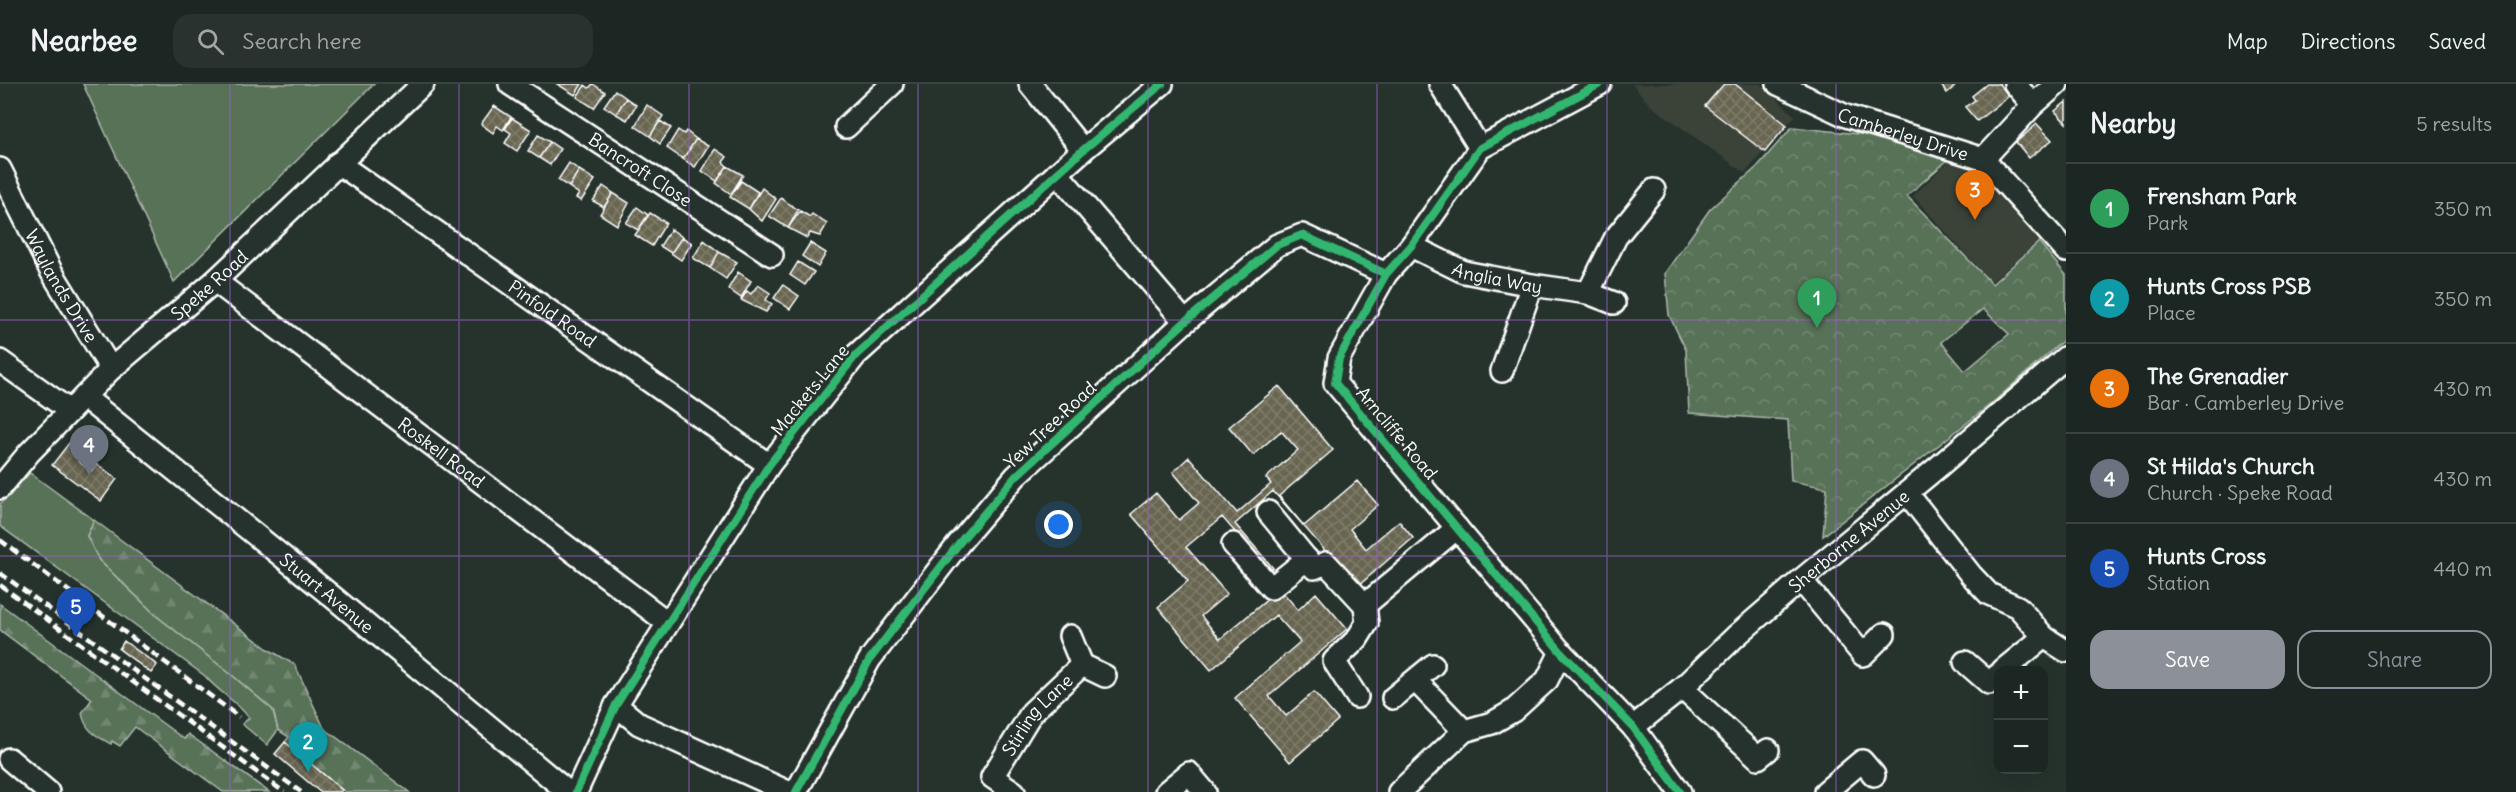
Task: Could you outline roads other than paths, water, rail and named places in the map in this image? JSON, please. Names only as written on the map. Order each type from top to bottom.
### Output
[{"type":"street","name":"Speke Road","points":[[0,488],[29,453],[111,369],[215,281],[423,84]]},
{"type":"street","name":"Bancroft Close","points":[[510,84],[773,255]]},
{"type":"street","points":[[846,127],[892,84]]},
{"type":"street","points":[[1030,84],[1083,150]]},
{"type":"street","name":"Mackets Lane","points":[[576,792],[616,705],[769,465],[856,355],[1083,150],[1162,84]]},
{"type":"street","points":[[1440,84],[1480,148]]},
{"type":"street","name":"Arncliffe Road","points":[[1599,84],[1480,148],[1411,246],[1386,274],[1339,358],[1335,383],[1561,652],[1633,727],[1677,791]]},
{"type":"street","name":"Camberley Drive","points":[[1778,84],[1846,116],[1983,159],[2065,246]]},
{"type":"street","points":[[2015,84],[2033,105]]},
{"type":"street","points":[[1983,159],[2033,105],[2057,84]]},
{"type":"street","name":"Pinfold Road","points":[[338,163],[769,465]]},
{"type":"street","name":"Waylands Drive","points":[[0,169],[51,271],[111,369]]},
{"type":"street","points":[[1058,173],[1185,322]]},
{"type":"street","points":[[1588,292],[1616,237],[1654,190]]},
{"type":"street","name":"Yew Tree Road","points":[[796,792],[870,659],[960,542],[1016,476],[1185,322],[1277,245],[1302,235],[1386,274]]},
{"type":"street","name":"Anglia Way","points":[[1411,246],[1464,272],[1532,285],[1588,292],[1614,303]]},
{"type":"street","name":"Roskell Road","points":[[215,281],[668,623]]},
{"type":"street","points":[[1502,371],[1532,285]]},
{"type":"street","name":"Sherborne Avenue","points":[[1633,727],[1682,688],[1736,636],[1801,580],[2066,357]]},
{"type":"street","name":"Stuart Avenue","points":[[0,361],[77,404],[334,598],[568,792]]},
{"type":"street","points":[[1907,493],[1971,575],[1989,594],[2018,607],[2044,637],[2066,651]]},
{"type":"street","points":[[1268,512],[1314,568],[1326,563],[1365,605],[1367,623],[1357,639],[1334,661],[1358,697]]},
{"type":"street","points":[[1365,605],[1456,528]]},
{"type":"street","points":[[1233,544],[1271,588],[1306,559]]},
{"type":"street","points":[[1801,580],[1863,655],[1884,634]]},
{"type":"street","name":"Stirling Lane","points":[[1070,636],[1082,665],[1105,676]]},
{"type":"street","points":[[2008,666],[2044,637]]},
{"type":"street","points":[[1399,792],[1464,731],[1492,723],[1513,711],[1547,680],[1561,652]]},
{"type":"street","points":[[1965,662],[1989,683],[1994,679]]},
{"type":"street","name":"Stirling Lane","points":[[1014,792],[987,784],[1032,712],[1082,665]]},
{"type":"street","points":[[1393,698],[1433,665]]},
{"type":"street","points":[[1416,681],[1464,731]]},
{"type":"street","points":[[1682,688],[1758,758],[1768,750]]},
{"type":"street","points":[[616,705],[639,724],[788,792]]},
{"type":"street","points":[[9,759],[48,792]]},
{"type":"street","points":[[1825,792],[1862,761],[1874,775]]},
{"type":"street","points":[[1166,792],[1188,773],[1205,792]]},
{"type":"railway","points":[[0,540],[239,717]]},
{"type":"railway","points":[[0,573],[301,792]]},
{"type":"railway","points":[[0,585],[284,792]]},
{"type":"place","name":"The Grenadier","points":[[1975,220]]},
{"type":"place","name":"Frensham Park","points":[[1817,328]]},
{"type":"place","name":"St Hilda's Church","points":[[89,475]]},
{"type":"place","name":"Hunts Cross","points":[[76,637]]},
{"type":"place","name":"Hunts Cross PSB","points":[[308,772]]}]
